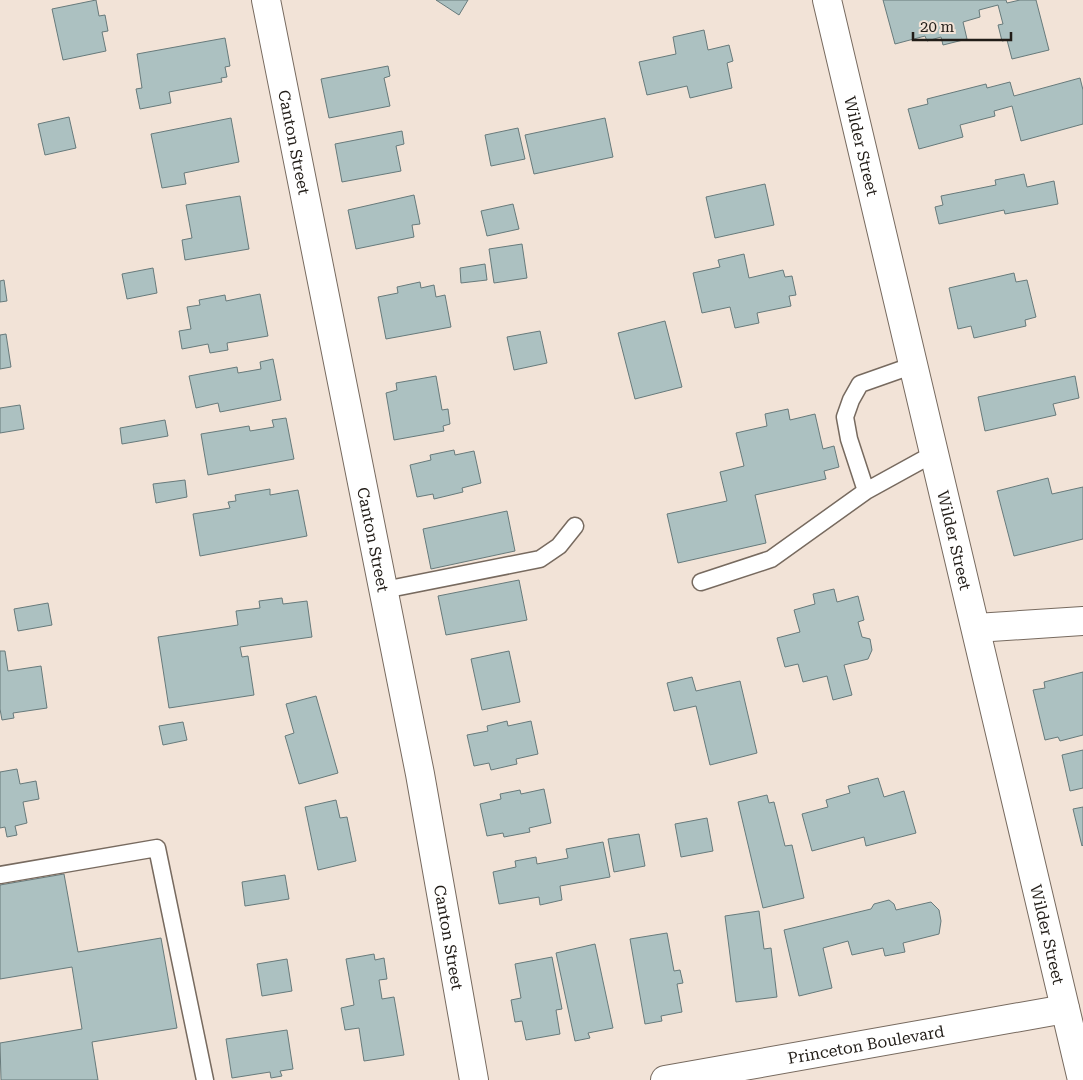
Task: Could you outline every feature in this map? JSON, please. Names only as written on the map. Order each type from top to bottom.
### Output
[{"type":"street","name":"Canton Street","points":[[266,0],[420,774],[474,1080]]},
{"type":"street","name":"Wilder Street","points":[[827,0],[1082,1080]]},
{"type":"street","points":[[976,628],[1083,621]]},
{"type":"street","name":"Princeton Boulevard","points":[[665,1080],[754,1072],[1065,1009]]},
{"type":"lane","points":[[866,491],[849,439],[845,417],[851,400],[860,384],[914,365]]},
{"type":"lane","points":[[701,582],[771,559],[866,491],[934,454]]},
{"type":"lane","points":[[384,590],[540,559],[559,546],[575,526]]},
{"type":"lane","points":[[0,875],[156,848],[205,1080]]},
{"type":"building","points":[[96,0],[99,16],[105,15],[108,31],[102,32],[106,51],[63,60],[52,9]]},
{"type":"building","points":[[436,0],[468,0],[459,15]]},
{"type":"building","points":[[883,0],[1006,0],[1007,3],[1020,0],[1036,0],[1049,50],[1012,59],[1007,40],[1002,41],[998,25],[1003,24],[998,5],[979,10],[980,17],[963,22],[967,39],[943,45],[941,37],[927,41],[925,36],[895,44]]},
{"type":"building","points":[[704,30],[708,50],[729,45],[733,61],[727,63],[732,88],[690,98],[687,86],[647,95],[639,62],[676,54],[673,37]]},
{"type":"building","points":[[225,38],[230,66],[225,67],[227,77],[221,78],[222,82],[169,92],[171,103],[140,109],[136,89],[142,88],[137,54]]},
{"type":"building","points":[[388,66],[390,76],[384,78],[390,106],[329,118],[321,79]]},
{"type":"building","points":[[1080,78],[1083,90],[1083,124],[1021,141],[1012,106],[994,111],[995,116],[960,125],[963,137],[919,149],[908,109],[928,104],[927,99],[986,84],[987,88],[1010,82],[1014,96]]},
{"type":"building","points":[[69,117],[76,148],[45,155],[38,124]]},
{"type":"building","points":[[231,118],[239,162],[184,173],[186,184],[162,188],[151,134]]},
{"type":"building","points":[[605,118],[613,157],[534,174],[525,135]]},
{"type":"building","points":[[518,128],[525,159],[491,166],[485,135]]},
{"type":"building","points":[[402,131],[404,144],[396,146],[401,171],[342,182],[335,144]]},
{"type":"building","points":[[1024,174],[1027,187],[1054,181],[1058,204],[1005,214],[1004,210],[939,224],[935,207],[943,205],[941,196],[996,185],[995,180]]},
{"type":"building","points":[[765,184],[774,225],[715,238],[706,197]]},
{"type":"building","points":[[414,195],[420,224],[412,225],[414,237],[356,249],[348,210]]},
{"type":"building","points":[[240,196],[249,249],[185,260],[182,240],[192,238],[186,205]]},
{"type":"building","points":[[513,204],[519,229],[487,236],[481,211]]},
{"type":"building","points":[[522,244],[527,278],[494,283],[489,249]]},
{"type":"building","points":[[744,254],[749,278],[783,270],[785,277],[792,276],[796,295],[789,296],[791,306],[757,313],[759,323],[735,328],[730,307],[702,313],[693,273],[720,267],[718,260]]},
{"type":"building","points":[[485,264],[487,280],[461,283],[460,268]]},
{"type":"building","points":[[153,268],[157,293],[127,299],[122,274]]},
{"type":"building","points":[[1014,273],[1016,282],[1027,280],[1036,317],[1025,320],[1026,326],[974,338],[971,326],[958,329],[949,288]]},
{"type":"building","points":[[4,280],[7,301],[0,302],[0,281]]},
{"type":"building","points":[[420,282],[421,288],[434,285],[436,297],[445,295],[451,327],[386,339],[378,297],[398,293],[397,287]]},
{"type":"building","points":[[260,294],[268,336],[227,343],[228,350],[210,353],[208,344],[182,349],[179,331],[191,329],[187,307],[200,305],[199,300],[225,295],[226,301]]},
{"type":"building","points":[[665,321],[682,387],[635,399],[618,333]]},
{"type":"building","points":[[540,331],[547,363],[514,370],[507,337]]},
{"type":"building","points":[[6,334],[11,367],[0,369],[0,335]]},
{"type":"building","points":[[273,359],[281,400],[220,412],[218,403],[196,408],[189,376],[237,367],[238,373],[261,369],[260,362]]},
{"type":"building","points":[[436,376],[442,410],[448,409],[450,424],[443,426],[444,431],[394,440],[386,393],[397,390],[396,383]]},
{"type":"building","points":[[1075,376],[1079,398],[1053,404],[1056,415],[985,431],[978,397]]},
{"type":"building","points":[[20,405],[24,429],[0,433],[0,408]]},
{"type":"building","points":[[788,409],[790,420],[815,414],[823,449],[834,446],[839,467],[824,471],[826,479],[755,495],[766,543],[678,563],[667,514],[727,501],[720,472],[744,466],[736,433],[767,426],[765,414]]},
{"type":"building","points":[[286,418],[294,459],[208,475],[201,434],[249,426],[250,431],[274,427],[272,420]]},
{"type":"building","points":[[165,420],[168,436],[122,444],[120,428]]},
{"type":"building","points":[[454,450],[455,455],[474,451],[481,483],[462,488],[463,492],[434,499],[433,494],[417,497],[410,465],[431,460],[430,455]]},
{"type":"building","points":[[1048,478],[1052,494],[1083,487],[1083,539],[1014,556],[997,491]]},
{"type":"building","points":[[185,480],[187,497],[156,503],[153,484]]},
{"type":"building","points":[[270,489],[270,495],[298,490],[307,536],[200,556],[193,514],[230,508],[228,502],[236,501],[235,495]]},
{"type":"building","points":[[507,511],[515,551],[431,569],[423,529]]},
{"type":"building","points":[[519,580],[527,620],[446,635],[438,596]]},
{"type":"building","points":[[834,589],[837,602],[858,596],[864,620],[858,622],[862,637],[870,639],[872,650],[868,659],[844,665],[852,695],[833,700],[827,676],[803,682],[798,664],[785,667],[777,638],[800,632],[794,610],[815,604],[813,594]]},
{"type":"building","points":[[282,598],[283,604],[307,601],[312,637],[240,647],[242,657],[248,656],[254,695],[169,708],[158,637],[238,625],[236,611],[260,608],[259,601]]},
{"type":"building","points":[[48,603],[52,625],[18,631],[14,609]]},
{"type":"building","points":[[0,651],[5,651],[8,671],[41,666],[47,708],[13,713],[14,718],[2,720],[0,709]]},
{"type":"building","points":[[509,651],[520,702],[482,710],[471,659]]},
{"type":"building","points":[[1083,672],[1083,735],[1060,741],[1058,737],[1045,740],[1033,690],[1045,688],[1044,682]]},
{"type":"building","points":[[692,677],[696,691],[740,681],[757,753],[710,765],[696,706],[674,711],[667,683]]},
{"type":"building","points":[[316,696],[338,773],[299,784],[285,736],[294,733],[286,704]]},
{"type":"building","points":[[507,721],[508,726],[531,721],[538,754],[516,759],[517,764],[491,770],[489,763],[474,766],[467,735],[488,731],[487,726]]},
{"type":"building","points":[[183,722],[187,740],[163,745],[159,726]]},
{"type":"building","points":[[1083,750],[1083,788],[1070,791],[1062,755]]},
{"type":"building","points":[[17,769],[20,784],[36,781],[39,799],[23,802],[27,823],[15,826],[17,835],[7,837],[5,827],[0,828],[0,772]]},
{"type":"building","points":[[878,778],[884,797],[904,791],[916,833],[866,846],[864,837],[812,851],[802,814],[828,807],[826,800],[850,793],[848,786]]},
{"type":"building","points":[[544,789],[551,823],[529,828],[530,832],[504,837],[503,833],[487,836],[480,804],[501,799],[500,794],[520,790],[521,794]]},
{"type":"building","points":[[767,795],[769,803],[774,802],[785,846],[792,845],[804,898],[763,908],[738,802]]},
{"type":"building","points":[[336,800],[340,818],[347,817],[356,861],[318,870],[305,807]]},
{"type":"building","points":[[1083,807],[1083,845],[1082,846],[1073,809]]},
{"type":"building","points":[[707,818],[713,851],[681,857],[675,824]]},
{"type":"building","points":[[639,834],[645,866],[614,872],[608,839]]},
{"type":"building","points":[[603,842],[610,877],[560,886],[562,900],[540,905],[539,897],[499,904],[493,872],[516,867],[515,861],[536,857],[537,864],[568,858],[566,849]]},
{"type":"building","points":[[64,874],[78,952],[161,938],[177,1028],[92,1042],[98,1080],[1,1080],[0,1043],[82,1029],[72,967],[0,979],[0,885]]},
{"type":"building","points":[[285,875],[289,899],[245,906],[242,882]]},
{"type":"building","points":[[889,900],[894,904],[896,910],[931,902],[939,910],[941,921],[939,934],[903,943],[905,952],[885,956],[883,948],[852,955],[848,941],[823,948],[832,988],[799,996],[784,930],[871,909],[874,904]]},
{"type":"building","points":[[759,911],[764,949],[771,948],[777,997],[736,1002],[725,916]]},
{"type":"building","points":[[667,933],[674,971],[680,970],[683,983],[677,984],[682,1012],[661,1016],[662,1021],[645,1024],[630,939]]},
{"type":"building","points":[[595,944],[613,1028],[588,1033],[590,1038],[575,1041],[556,953]]},
{"type":"building","points":[[374,954],[375,960],[384,958],[387,979],[379,980],[382,999],[394,997],[404,1055],[364,1061],[359,1028],[345,1030],[341,1008],[354,1005],[346,959]]},
{"type":"building","points":[[552,957],[562,1009],[556,1010],[560,1034],[526,1040],[522,1021],[515,1022],[511,1000],[521,998],[515,964]]},
{"type":"building","points":[[287,959],[292,991],[262,996],[257,964]]},
{"type":"building","points":[[287,1030],[293,1069],[280,1071],[282,1076],[271,1078],[270,1072],[232,1078],[226,1039]]}]
